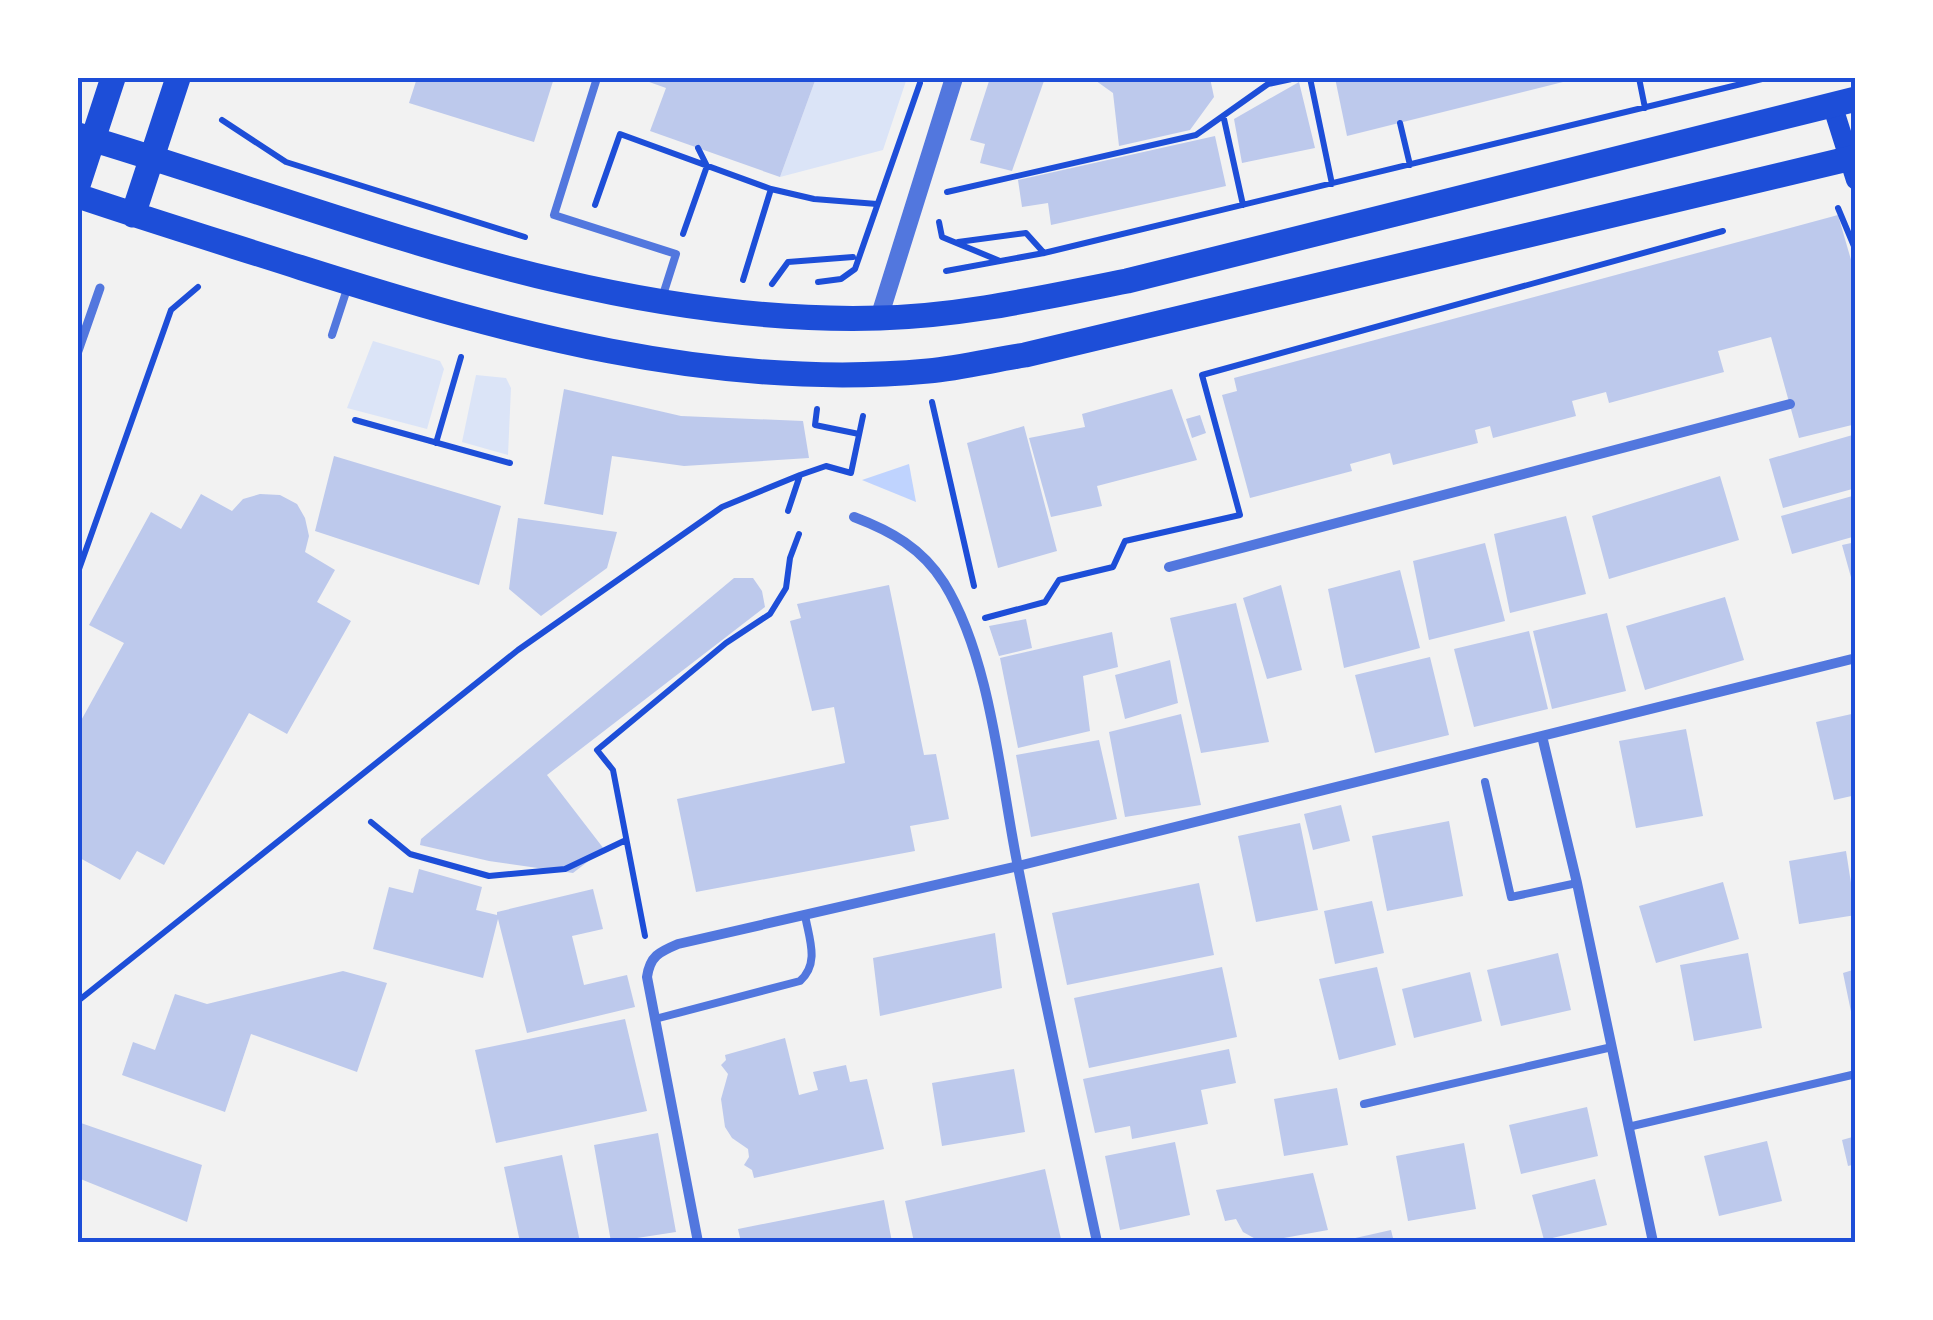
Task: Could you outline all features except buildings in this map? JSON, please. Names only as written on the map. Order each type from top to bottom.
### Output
[{"type":"main road","points":[[78,184],[85,137],[113,78]]},
{"type":"main road","points":[[134,215],[178,78]]},
{"type":"main road","points":[[78,196],[504,329],[620,355],[747,371],[837,374],[930,371],[1025,355],[1853,165],[1844,102],[1127,281],[1016,303],[927,316],[878,318],[754,314],[660,302],[516,272],[85,137]]},
{"type":"street","points":[[878,318],[954,78]]},
{"type":"street","points":[[78,351],[100,288]]},
{"type":"street","points":[[1169,567],[1790,404]]},
{"type":"street","points":[[854,518],[885,528],[929,562],[964,624],[990,723],[1097,1242]]},
{"type":"street","points":[[698,1242],[647,977],[650,962],[658,952],[678,944],[1018,866],[1856,658]]},
{"type":"street","points":[[1542,736],[1653,1242]]},
{"type":"lane","points":[[598,78],[554,214],[676,254],[660,302]]},
{"type":"lane","points":[[332,334],[349,283]]},
{"type":"lane","points":[[1485,782],[1511,897],[1577,883]]},
{"type":"lane","points":[[655,1019],[800,982],[810,973],[813,963],[805,915]]},
{"type":"lane","points":[[1364,1104],[1612,1047]]},
{"type":"lane","points":[[1628,1127],[1856,1074]]},
{"type":"path","points":[[825,282],[841,279],[855,269],[922,78]]},
{"type":"path","points":[[1255,78],[1268,84]]},
{"type":"path","points":[[942,202],[948,191],[1196,135],[1268,84],[1296,78]]},
{"type":"path","points":[[1310,78],[1332,184]]},
{"type":"path","points":[[1639,78],[1645,108]]},
{"type":"path","points":[[946,271],[1242,206],[1766,78]]},
{"type":"path","points":[[1224,118],[1242,206]]},
{"type":"path","points":[[222,120],[256,145]]},
{"type":"path","points":[[1400,122],[1410,165]]},
{"type":"path","points":[[588,226],[620,134],[771,190],[814,199],[877,204]]},
{"type":"path","points":[[676,254],[707,166],[698,148]]},
{"type":"path","points":[[743,280],[771,190]]},
{"type":"path","points":[[1838,208],[1856,251]]},
{"type":"path","points":[[936,214],[942,237],[1000,261]]},
{"type":"path","points":[[964,624],[1045,602],[1059,580],[1113,567],[1125,541],[1240,515],[1202,375],[1723,231]]},
{"type":"path","points":[[957,242],[1026,233],[1044,252]]},
{"type":"path","points":[[772,284],[788,262],[853,258]]},
{"type":"path","points":[[78,572],[171,310],[198,287]]},
{"type":"path","points":[[436,443],[461,357]]},
{"type":"path","points":[[932,402],[978,604]]},
{"type":"path","points":[[817,409],[816,425],[860,434]]},
{"type":"path","points":[[78,1001],[518,650],[722,507],[826,466],[852,473],[862,416]]},
{"type":"path","points":[[355,420],[510,463]]},
{"type":"path","points":[[788,510],[800,474]]},
{"type":"path","points":[[650,962],[613,770],[597,750],[726,644],[770,614],[786,588],[790,558],[800,534]]},
{"type":"path","points":[[371,822],[410,854],[489,876],[565,869],[626,840]]},
{"type":"shaded area","points":[[816,78],[907,78],[883,150],[780,177]]},
{"type":"shaded area","points":[[373,341],[440,361],[444,369],[427,429],[347,408]]},
{"type":"shaded area","points":[[476,375],[506,378],[511,388],[508,455],[462,442]]},
{"type":"water","points":[[909,464],[916,502],[862,480]]}]
